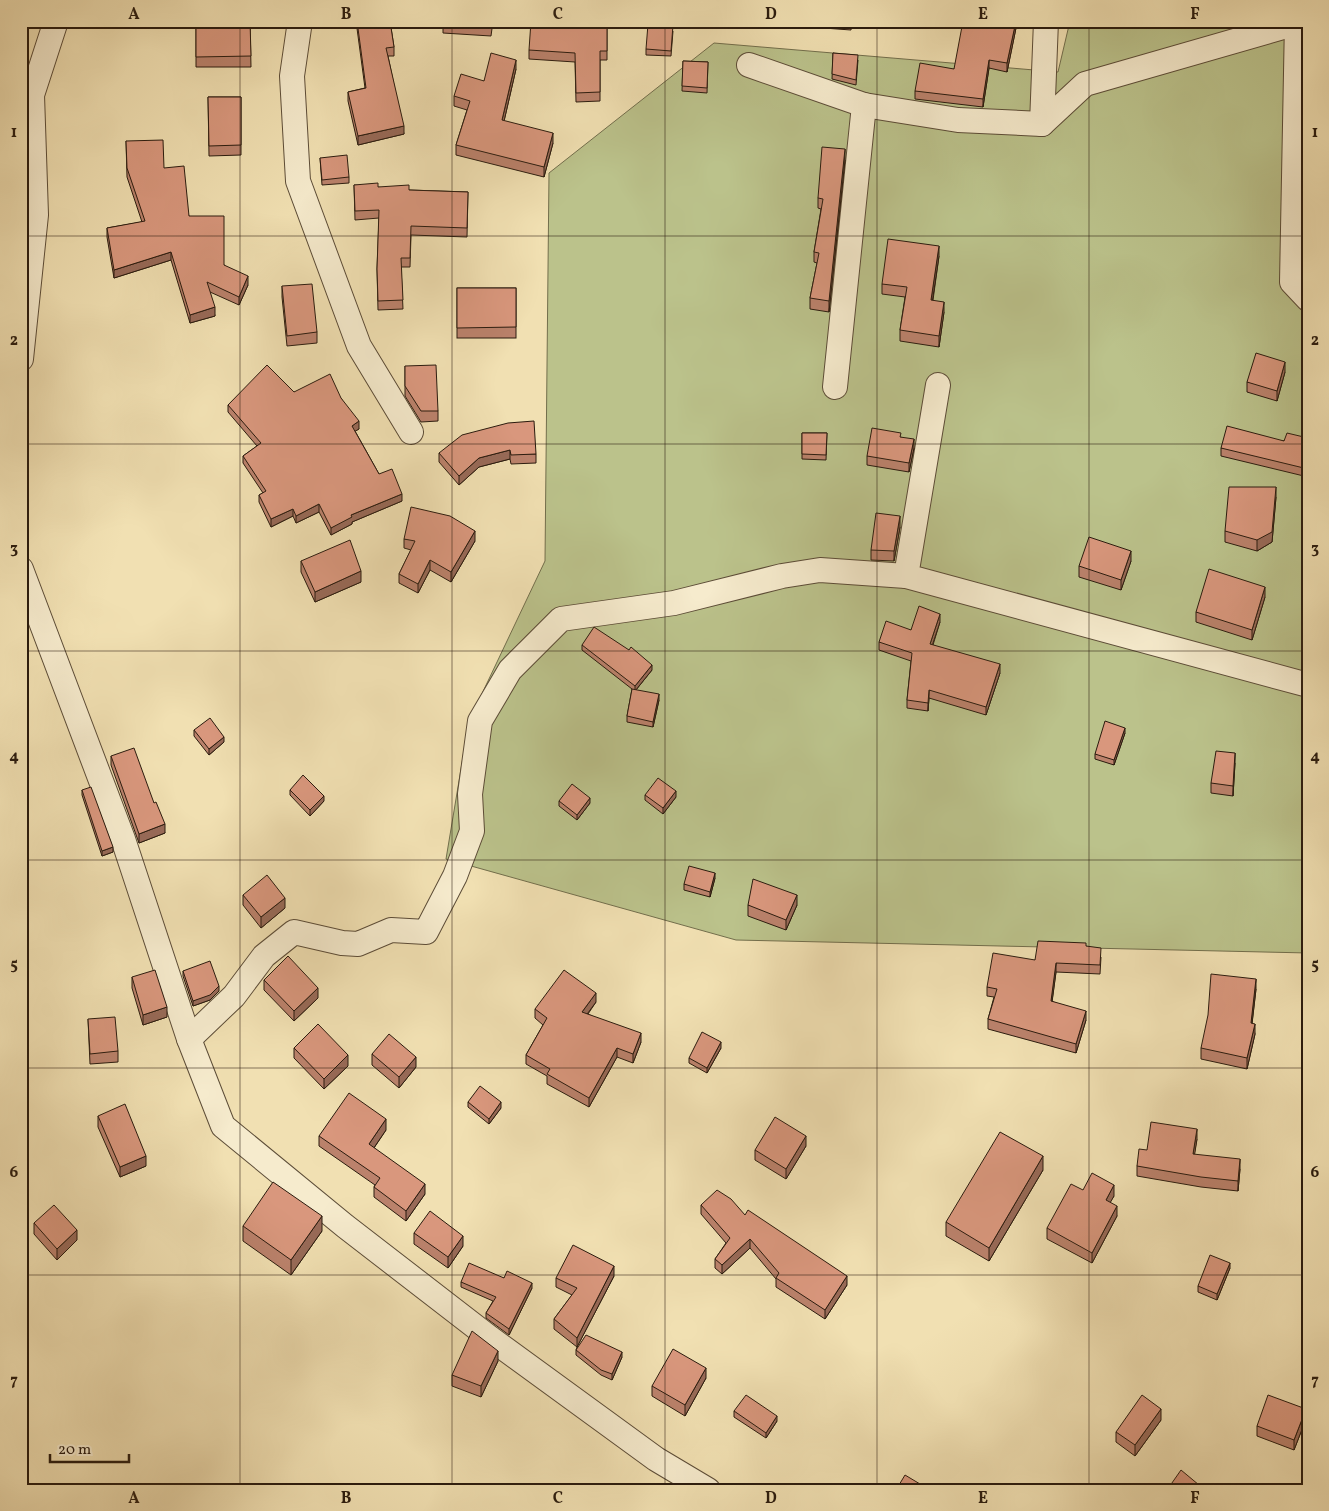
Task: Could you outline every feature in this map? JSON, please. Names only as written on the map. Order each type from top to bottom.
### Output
[{"type":"street","points":[[21,359],[36,215],[32,95],[56,21]]},
{"type":"street","points":[[300,21],[292,76],[298,181],[359,346],[411,432]]},
{"type":"street","points":[[1042,124],[1046,21]]},
{"type":"street","points":[[749,65],[864,105],[958,120],[1042,124],[1085,84],[1297,22],[1292,282],[1308,299]]},
{"type":"street","points":[[835,388],[864,105]]},
{"type":"street","points":[[906,576],[938,385]]},
{"type":"street","points":[[21,569],[123,839],[189,1039],[223,1126],[344,1226],[490,1338],[656,1460],[708,1490]]},
{"type":"street","points":[[189,1039],[234,996],[264,956],[294,932],[342,943],[358,944],[391,930],[426,932],[455,876],[472,831],[470,794],[480,721],[510,670],[560,619],[674,603],[782,576],[820,570],[906,576],[1308,685]]},
{"type":"green space","points":[[1070,21],[1308,21],[1308,953],[736,940],[446,859],[469,721],[545,561],[549,173],[714,43],[1058,72]]},
{"type":"building","points":[[196,21],[250,21],[251,56],[196,57]]},
{"type":"building","points":[[357,21],[390,21],[394,47],[386,48],[404,126],[358,136],[348,92],[366,88]]},
{"type":"building","points":[[443,21],[492,21],[491,28],[443,24]]},
{"type":"building","points":[[531,21],[584,21],[584,28],[607,28],[607,51],[600,51],[600,92],[576,93],[575,53],[529,50]]},
{"type":"building","points":[[963,21],[1016,21],[1007,63],[989,60],[983,99],[915,91],[920,63],[954,69]]},
{"type":"building","points":[[648,24],[673,25],[671,51],[646,49]]},
{"type":"building","points":[[491,53],[516,60],[502,120],[553,133],[544,167],[456,145],[470,101],[454,96],[461,74],[484,81]]},
{"type":"building","points":[[833,53],[858,55],[856,80],[832,74]]},
{"type":"building","points":[[683,61],[708,62],[707,88],[682,86]]},
{"type":"building","points":[[208,97],[241,97],[241,145],[209,146]]},
{"type":"building","points":[[163,140],[164,168],[184,166],[189,216],[224,216],[224,265],[248,276],[239,297],[207,282],[215,307],[190,315],[171,252],[114,270],[107,228],[145,221],[127,168],[126,141]]},
{"type":"building","points":[[822,147],[845,149],[829,301],[810,298],[819,253],[814,252],[823,199],[818,198]]},
{"type":"building","points":[[347,155],[349,177],[322,180],[320,158]]},
{"type":"building","points":[[378,183],[378,187],[409,185],[409,190],[468,192],[467,228],[411,226],[410,258],[401,258],[403,300],[378,301],[379,210],[355,211],[354,185]]},
{"type":"building","points":[[888,239],[939,246],[931,300],[944,302],[939,336],[900,330],[907,287],[882,284]]},
{"type":"building","points":[[312,284],[317,332],[287,336],[282,286]]},
{"type":"building","points":[[457,288],[516,288],[516,327],[457,328]]},
{"type":"building","points":[[1256,353],[1285,362],[1277,391],[1247,382]]},
{"type":"building","points":[[267,365],[294,392],[330,374],[341,398],[359,421],[352,426],[379,474],[392,469],[402,494],[351,515],[352,517],[331,528],[319,504],[296,516],[293,509],[271,519],[259,495],[266,491],[243,456],[261,443],[228,405]]},
{"type":"building","points":[[436,365],[438,411],[421,411],[405,386],[405,366]]},
{"type":"building","points":[[534,421],[536,454],[511,455],[510,450],[479,458],[459,476],[439,453],[462,435],[508,423]]},
{"type":"building","points":[[1227,426],[1284,441],[1287,433],[1308,438],[1308,469],[1221,448]]},
{"type":"building","points":[[872,428],[901,433],[900,437],[914,439],[909,463],[867,456]]},
{"type":"building","points":[[802,433],[827,433],[826,455],[802,454]]},
{"type":"building","points":[[1229,487],[1276,487],[1272,532],[1257,540],[1225,531]]},
{"type":"building","points":[[411,507],[450,516],[475,531],[451,572],[430,560],[418,584],[399,574],[415,541],[404,539]]},
{"type":"building","points":[[876,513],[900,516],[894,551],[871,550]]},
{"type":"building","points":[[1089,537],[1131,551],[1121,580],[1079,566]]},
{"type":"building","points":[[350,540],[361,571],[315,592],[301,561]]},
{"type":"building","points":[[1209,569],[1265,587],[1252,630],[1196,612]]},
{"type":"building","points":[[919,606],[940,614],[930,644],[1000,664],[986,707],[929,690],[928,703],[907,700],[912,653],[879,642],[886,621],[911,630]]},
{"type":"building","points":[[594,627],[629,650],[631,647],[652,665],[635,686],[582,645]]},
{"type":"building","points":[[632,689],[659,694],[653,722],[627,716]]},
{"type":"building","points":[[210,718],[224,737],[209,749],[194,730]]},
{"type":"building","points":[[1105,721],[1125,728],[1114,760],[1095,754]]},
{"type":"building","points":[[134,748],[154,803],[156,802],[165,824],[139,834],[111,756]]},
{"type":"building","points":[[1216,751],[1235,753],[1233,786],[1211,783]]},
{"type":"building","points":[[303,775],[324,796],[310,810],[290,790]]},
{"type":"building","points":[[658,778],[676,791],[663,808],[645,795]]},
{"type":"building","points":[[572,784],[590,798],[577,815],[559,801]]},
{"type":"building","points":[[91,787],[113,847],[102,851],[82,790]]},
{"type":"building","points":[[689,866],[715,873],[710,892],[684,884]]},
{"type":"building","points":[[267,875],[285,898],[261,917],[243,895]]},
{"type":"building","points":[[753,879],[797,895],[786,920],[748,905]]},
{"type":"building","points":[[1038,941],[1086,943],[1086,946],[1101,948],[1100,965],[1056,963],[1051,1001],[1086,1011],[1076,1044],[988,1019],[997,989],[987,987],[993,953],[1035,960]]},
{"type":"building","points":[[288,956],[318,988],[294,1011],[264,980]]},
{"type":"building","points":[[210,961],[219,986],[210,995],[193,1001],[183,971]]},
{"type":"building","points":[[155,970],[167,1007],[143,1015],[132,977]]},
{"type":"building","points":[[564,970],[596,993],[582,1012],[641,1033],[633,1054],[617,1048],[589,1098],[547,1074],[550,1069],[526,1055],[547,1018],[535,1009]]},
{"type":"building","points":[[1211,974],[1256,979],[1251,1023],[1255,1024],[1247,1058],[1201,1048],[1208,1015]]},
{"type":"building","points":[[115,1017],[118,1051],[90,1054],[88,1019]]},
{"type":"building","points":[[318,1024],[348,1055],[324,1079],[294,1048]]},
{"type":"building","points":[[702,1032],[721,1042],[707,1068],[689,1058]]},
{"type":"building","points":[[389,1034],[416,1057],[399,1077],[372,1054]]},
{"type":"building","points":[[480,1086],[501,1102],[489,1119],[468,1102]]},
{"type":"building","points":[[349,1093],[386,1119],[369,1144],[425,1184],[406,1211],[374,1187],[380,1178],[319,1136]]},
{"type":"building","points":[[125,1104],[146,1156],[120,1167],[98,1116]]},
{"type":"building","points":[[775,1117],[806,1136],[786,1169],[755,1150]]},
{"type":"building","points":[[1151,1122],[1197,1129],[1193,1154],[1240,1159],[1238,1181],[1137,1166],[1139,1149],[1147,1150]]},
{"type":"building","points":[[1000,1132],[1043,1156],[989,1248],[946,1222]]},
{"type":"building","points":[[1092,1173],[1114,1185],[1106,1200],[1117,1206],[1092,1253],[1047,1228],[1071,1184],[1083,1190]]},
{"type":"building","points":[[273,1182],[322,1216],[291,1260],[243,1226]]},
{"type":"building","points":[[717,1190],[731,1199],[745,1215],[748,1210],[847,1276],[825,1310],[776,1278],[779,1273],[750,1239],[722,1265],[715,1259],[730,1238],[701,1205]]},
{"type":"building","points":[[54,1205],[77,1230],[57,1249],[34,1223]]},
{"type":"building","points":[[430,1211],[463,1236],[448,1257],[414,1233]]},
{"type":"building","points":[[573,1245],[614,1266],[577,1338],[554,1319],[577,1288],[556,1278]]},
{"type":"building","points":[[1210,1255],[1230,1263],[1217,1294],[1198,1286]]},
{"type":"building","points":[[469,1263],[504,1278],[507,1271],[532,1283],[509,1329],[486,1313],[496,1297],[461,1282]]},
{"type":"building","points":[[472,1331],[498,1351],[481,1386],[452,1375]]},
{"type":"building","points":[[586,1335],[622,1352],[612,1374],[601,1370],[576,1350]]},
{"type":"building","points":[[673,1349],[706,1368],[685,1405],[652,1386]]},
{"type":"building","points":[[746,1395],[777,1416],[766,1433],[734,1411]]},
{"type":"building","points":[[1142,1395],[1161,1409],[1135,1445],[1116,1432]]},
{"type":"building","points":[[1268,1395],[1306,1409],[1294,1440],[1257,1426]]},
{"type":"building","points":[[1181,1470],[1205,1490],[1167,1490]]},
{"type":"building","points":[[905,1475],[925,1487],[924,1490],[896,1490]]},
{"type":"building","points":[[1139,1484],[1145,1490],[1133,1490]]}]
